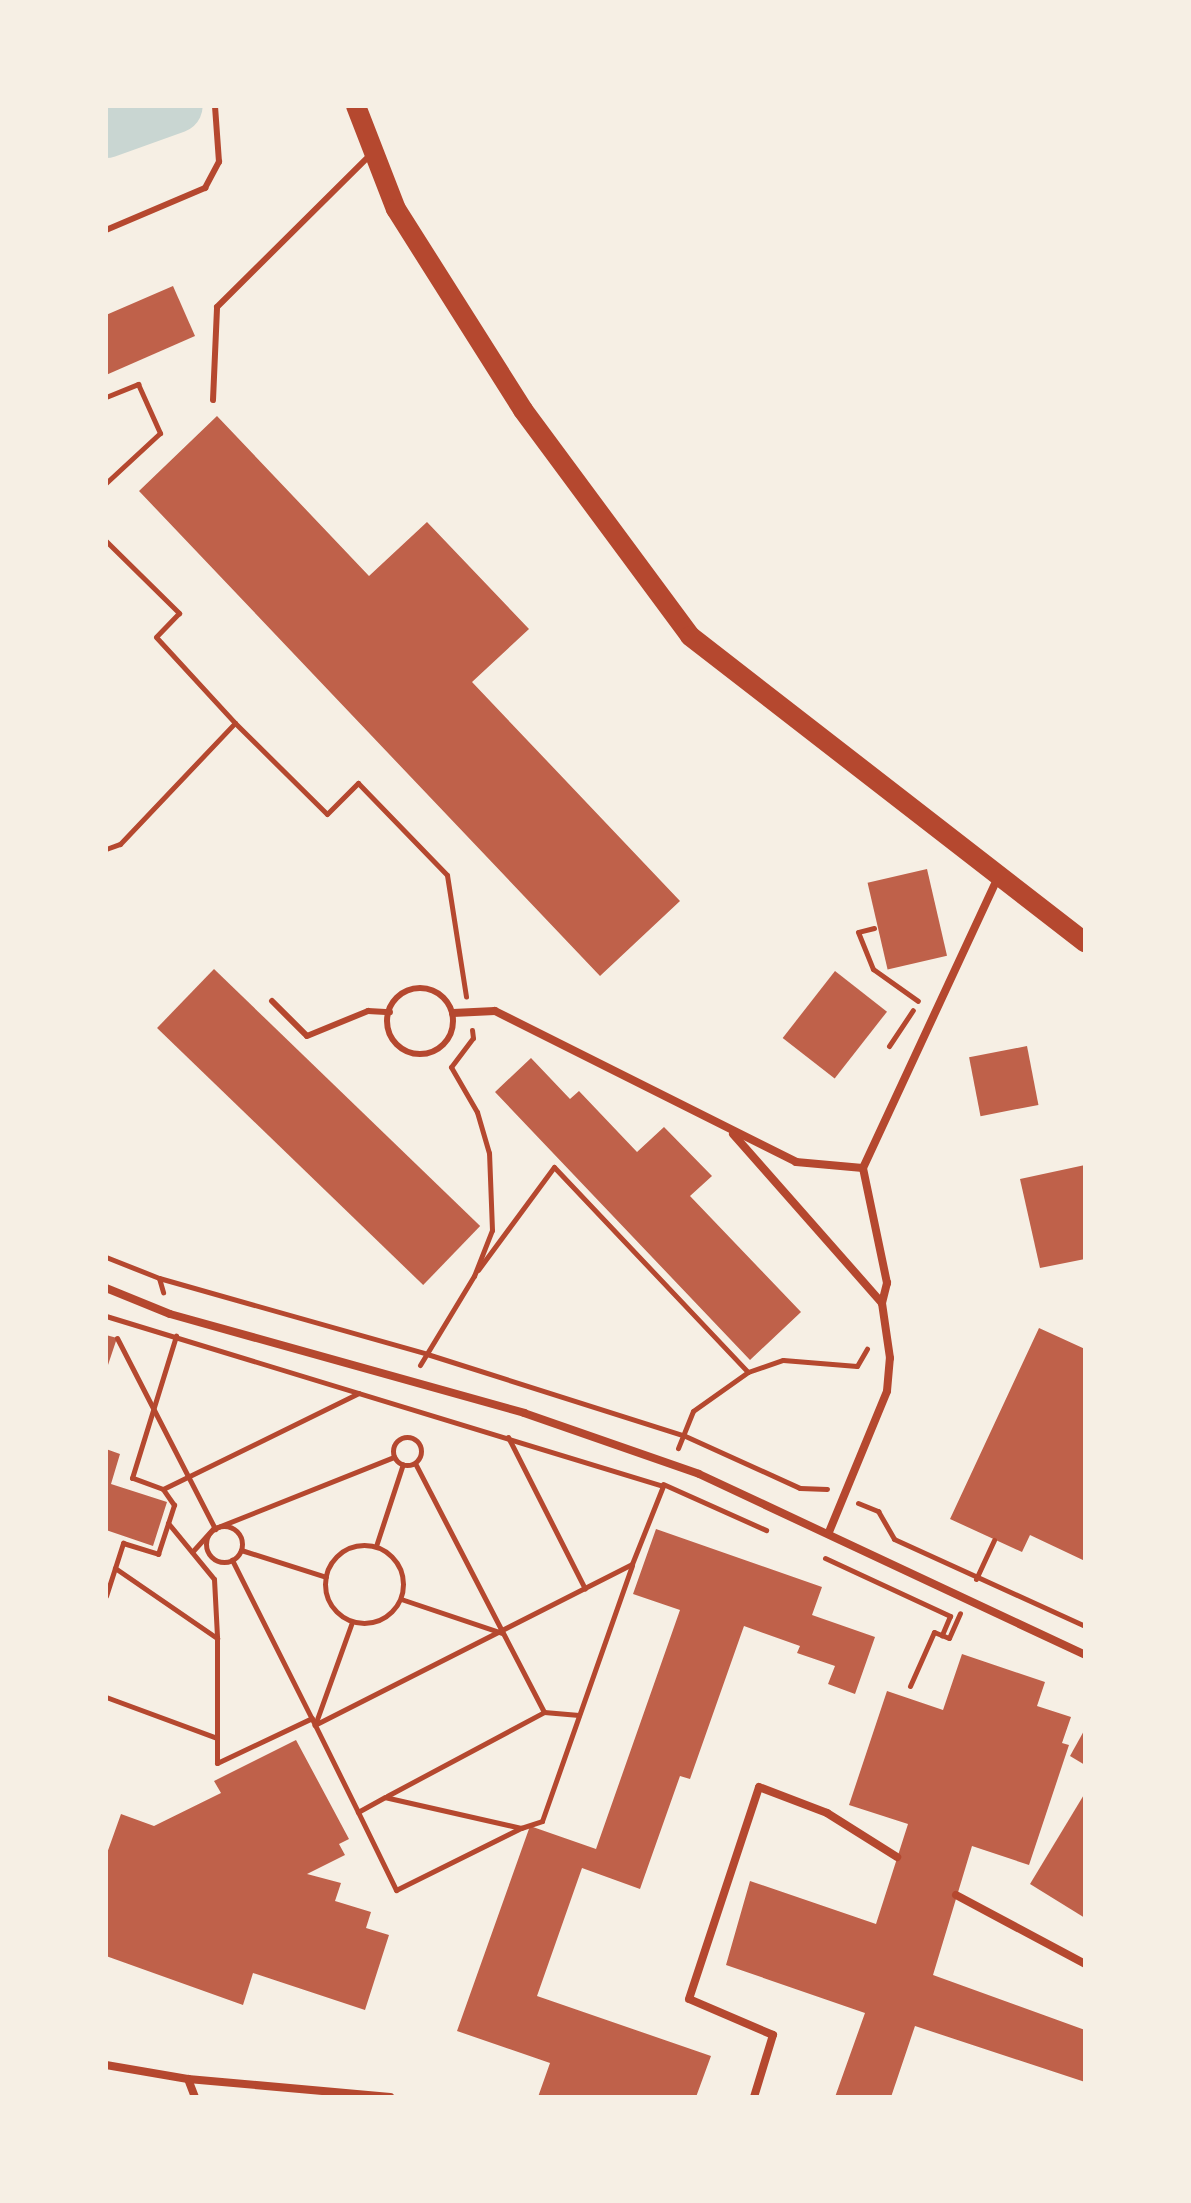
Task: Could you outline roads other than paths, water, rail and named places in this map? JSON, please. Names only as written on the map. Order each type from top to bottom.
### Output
[{"type":"main road","points":[[357,109],[396,209],[523,410],[690,636],[1085,942]]},
{"type":"street","points":[[829,1532],[887,1391],[890,1358],[882,1303],[887,1283],[863,1168],[999,875]]},
{"type":"street","points":[[453,1013],[495,1011],[796,1162],[863,1168]]},
{"type":"street","points":[[730,1130],[882,1303]]},
{"type":"street","points":[[106,1288],[170,1314],[524,1413],[671,1465],[829,1532],[1085,1655]]},
{"type":"street","points":[[754,2097],[773,2035],[689,1999],[759,1787],[827,1813],[897,1857]]},
{"type":"street","points":[[956,1895],[1085,1964]]},
{"type":"street","points":[[106,2065],[188,2079],[390,2097]]},
{"type":"street","points":[[188,2079],[195,2097]]},
{"type":"lane","points":[[106,230],[205,188],[219,162],[215,106]]},
{"type":"lane","points":[[213,400],[217,307],[374,152]]},
{"type":"lane","points":[[419,987],[441,994],[453,1013],[451,1035],[435,1051],[413,1054],[394,1043],[386,1022],[395,998],[419,987]]},
{"type":"lane","points":[[272,1001],[307,1036],[368,1011],[390,1012]]},
{"type":"waterway","points":[[106,131],[176,106]]}]
